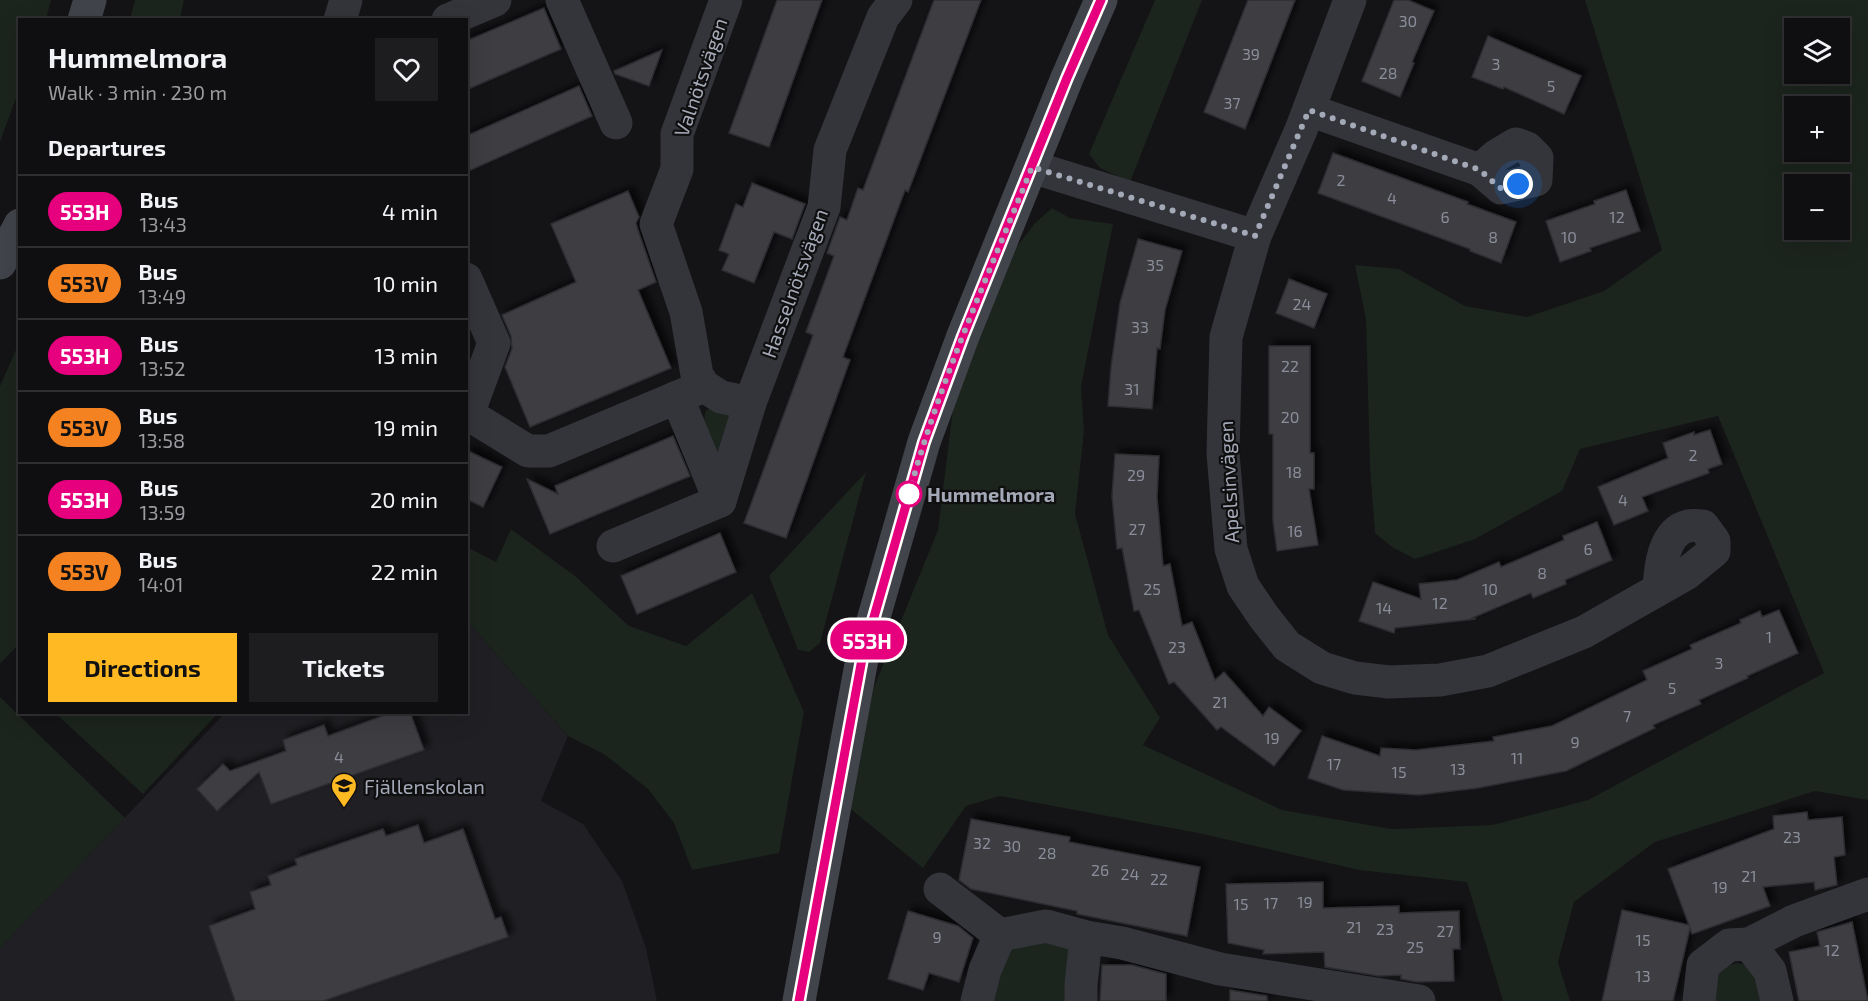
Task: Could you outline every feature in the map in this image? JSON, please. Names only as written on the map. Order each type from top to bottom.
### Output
[{"type":"street","points":[[85,18],[90,0]]},
{"type":"street","points":[[453,18],[495,0]]},
{"type":"street","points":[[562,0],[616,123]]},
{"type":"street","name":"Valnötsvägen","points":[[690,391],[697,375],[686,312],[656,224],[677,169],[676,134],[726,0]]},
{"type":"street","name":"Hasselnötsvägen","points":[[720,501],[750,403],[824,207],[830,150],[883,17],[896,0]]},
{"type":"street","points":[[799,1001],[862,659],[924,442],[963,336],[1067,78],[1101,0]]},
{"type":"street","name":"Apelsinvägen","points":[[1350,0],[1309,110],[1255,236],[1226,337],[1223,453],[1231,549],[1243,586],[1287,646],[1322,668],[1355,678],[1389,682],[1440,680],[1488,672],[1573,636],[1686,574],[1714,551]]},
{"type":"street","points":[[1309,110],[1480,170],[1500,188],[1536,180],[1538,158]]},
{"type":"street","points":[[1032,167],[1255,236]]},
{"type":"street","points":[[0,263],[18,229]]},
{"type":"street","points":[[468,284],[494,343],[468,411]]},
{"type":"street","points":[[468,415],[528,451],[549,451],[690,391],[750,403]]},
{"type":"street","points":[[613,546],[720,501],[690,391]]},
{"type":"street","points":[[940,889],[1000,934],[1046,926],[1220,969],[1334,994],[1413,1000]]},
{"type":"street","points":[[1699,1001],[1703,965],[1729,945],[1749,944],[1794,921],[1868,894]]},
{"type":"street","points":[[977,1001],[1000,934]]},
{"type":"street","points":[[1081,1001],[1086,937]]},
{"type":"street","points":[[1749,944],[1770,971],[1777,1001]]},
{"type":"shaded area","points":[[0,0],[51,0],[46,18],[18,18],[18,93],[0,142]]},
{"type":"shaded area","points":[[135,0],[184,0],[180,18],[130,18]]},
{"type":"shaded area","points":[[1155,0],[1202,0],[1130,182],[1100,168],[1089,154]]},
{"type":"shaded area","points":[[1585,0],[1868,0],[1868,800],[1815,791],[1655,842],[1574,902],[1558,962],[1570,1001],[1503,1001],[1467,882],[1359,870],[1198,833],[1000,796],[966,806],[923,868],[848,807],[874,687],[938,530],[953,408],[1012,253],[1035,223],[1052,208],[1070,218],[1113,224],[1081,387],[1084,431],[1075,514],[1108,635],[1160,718],[1143,745],[1282,810],[1392,829],[1492,825],[1588,800],[1824,673],[1718,416],[1580,449],[1562,491],[1475,539],[1415,559],[1392,547],[1375,533],[1370,468],[1366,319],[1355,265],[1399,269],[1465,306],[1527,317],[1604,291],[1662,250]]},
{"type":"shaded area","points":[[18,345],[18,645],[0,664],[0,386]]},
{"type":"shaded area","points":[[714,404],[741,413],[719,462],[704,428],[705,412]]},
{"type":"shaded area","points":[[866,472],[820,643],[809,652],[798,650],[769,576]]},
{"type":"shaded area","points":[[511,529],[575,576],[629,626],[686,646],[752,593],[804,712],[779,853],[692,870],[674,823],[648,789],[604,754],[568,736],[468,622],[468,548],[496,562]]},
{"type":"shaded area","name":"Fjällenskolan","points":[[468,622],[568,736],[541,801],[583,824],[622,881],[646,948],[657,1001],[0,1001],[0,948],[224,714],[468,714]]},
{"type":"shaded area","points":[[0,697],[125,818],[0,948]]},
{"type":"shaded area","points":[[56,714],[217,714],[143,794]]},
{"type":"shaded area","points":[[1026,936],[1074,950],[1073,1001],[989,1001],[1001,958]]},
{"type":"shaded area","points":[[1736,963],[1752,966],[1771,1001],[1709,1001],[1720,969]]},
{"type":"building","points":[[777,0],[822,0],[769,147],[729,133]]},
{"type":"building","points":[[934,0],[981,0],[908,192],[905,190],[843,357],[850,360],[786,538],[744,523],[813,335],[806,332],[834,256],[827,253],[840,217],[847,220],[858,188],[863,190]]},
{"type":"building","points":[[1248,0],[1295,0],[1245,129],[1204,112]]},
{"type":"building","points":[[1394,0],[1408,0],[1434,11],[1400,97],[1362,81]]},
{"type":"building","points":[[544,8],[561,49],[468,89],[468,40]]},
{"type":"building","points":[[1488,36],[1581,76],[1564,114],[1504,87],[1503,89],[1472,77]]},
{"type":"building","points":[[662,50],[649,86],[615,74],[614,71]]},
{"type":"building","points":[[579,86],[592,116],[468,171],[468,135]]},
{"type":"building","points":[[1333,153],[1516,222],[1501,263],[1470,251],[1470,249],[1318,193]]},
{"type":"building","points":[[752,183],[805,204],[792,239],[774,232],[754,283],[722,270],[729,254],[719,250],[736,204],[743,207]]},
{"type":"building","points":[[1626,190],[1640,231],[1590,248],[1591,251],[1560,262],[1546,221],[1595,204],[1594,201]]},
{"type":"building","points":[[628,191],[639,217],[636,223],[656,282],[638,290],[671,368],[530,427],[505,367],[512,349],[511,336],[502,315],[576,282],[551,224]]},
{"type":"building","points":[[1138,239],[1182,251],[1165,310],[1160,349],[1157,348],[1152,409],[1108,406],[1120,303]]},
{"type":"building","points":[[1289,279],[1327,294],[1314,328],[1276,313]]},
{"type":"building","points":[[1269,346],[1310,346],[1310,453],[1314,453],[1314,489],[1309,489],[1318,545],[1277,551],[1273,521],[1273,434],[1269,434]]},
{"type":"building","points":[[1710,430],[1722,464],[1708,469],[1709,473],[1642,497],[1648,511],[1614,525],[1598,487],[1668,458],[1663,443],[1694,432],[1694,435]]},
{"type":"building","points":[[673,436],[690,476],[550,534],[527,479],[558,494],[555,486]]},
{"type":"building","points":[[468,451],[502,467],[483,507],[468,500]]},
{"type":"building","points":[[1115,454],[1159,456],[1157,497],[1163,566],[1170,564],[1182,626],[1192,622],[1215,680],[1224,672],[1263,716],[1269,707],[1301,731],[1274,766],[1221,727],[1217,730],[1174,682],[1169,684],[1139,610],[1134,611],[1122,548],[1117,549],[1112,496]]},
{"type":"building","points":[[1597,522],[1612,560],[1565,580],[1566,584],[1533,598],[1531,593],[1472,618],[1476,619],[1395,628],[1394,633],[1359,621],[1373,582],[1421,599],[1419,584],[1457,580],[1499,562],[1501,567],[1564,540],[1563,536]]},
{"type":"building","points":[[720,533],[736,572],[637,614],[621,576]]},
{"type":"building","points":[[1779,610],[1798,653],[1699,700],[1701,704],[1653,725],[1655,728],[1566,771],[1478,788],[1419,795],[1343,790],[1308,778],[1322,736],[1380,756],[1381,748],[1416,750],[1494,741],[1493,737],[1552,726],[1647,680],[1643,671],[1692,649],[1690,645],[1741,623],[1740,620],[1760,611],[1762,617]]},
{"type":"building","points":[[388,714],[411,714],[424,750],[271,804],[259,772],[217,811],[197,789],[223,764],[230,771],[286,751],[283,740],[324,725],[328,736]]},
{"type":"building","points":[[1807,812],[1808,820],[1842,817],[1845,855],[1834,857],[1837,885],[1815,890],[1814,882],[1763,887],[1770,906],[1692,934],[1690,928],[1673,1001],[1602,1001],[1622,910],[1689,925],[1668,869],[1774,829],[1773,816]]},
{"type":"building","points":[[971,819],[1070,837],[1069,842],[1200,867],[1187,936],[1077,914],[1077,911],[971,889],[959,880]]},
{"type":"building","points":[[418,825],[424,843],[463,829],[495,919],[501,917],[508,937],[323,1001],[235,1001],[209,926],[255,909],[250,892],[271,885],[268,876],[297,865],[295,859],[383,829],[386,836]]},
{"type":"building","points":[[1323,882],[1323,908],[1399,906],[1399,913],[1459,911],[1460,949],[1453,949],[1454,981],[1417,982],[1401,979],[1401,975],[1379,976],[1325,967],[1324,952],[1263,954],[1264,950],[1228,943],[1226,884]]},
{"type":"building","points":[[908,911],[958,926],[973,938],[959,982],[929,973],[923,990],[888,979]]},
{"type":"building","points":[[1852,922],[1868,1001],[1799,1001],[1789,952],[1820,946],[1817,932]]},
{"type":"building","points":[[1102,965],[1132,965],[1166,974],[1166,1001],[1100,1001]]},
{"type":"building","points":[[1230,990],[1267,996],[1267,1001],[1230,1001]]},
{"type":"bus line","name":"553H","points":[[799,1001],[862,659],[924,442],[963,336],[1067,78],[1101,0]]},
{"type":"place","name":"Hummelmora","points":[[909,494]]},
{"type":"place","name":"Fjällenskolan","points":[[344,809]]},
{"type":"route","points":[[909,494],[924,442],[963,336],[1032,167],[1255,236],[1309,110],[1480,170],[1500,188],[1518,184]]}]
